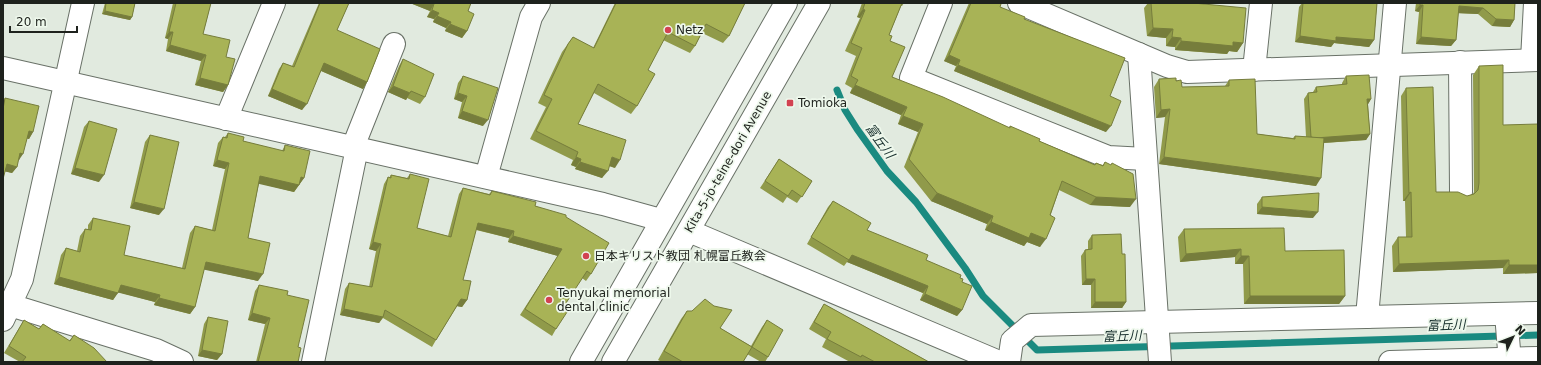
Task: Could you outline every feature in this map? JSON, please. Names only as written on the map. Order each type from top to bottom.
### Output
[{"type":"main road","points":[[84,3],[22,280],[6,313],[156,350],[182,362]]},
{"type":"main road","points":[[226,119],[274,3]]},
{"type":"main road","points":[[486,177],[531,18],[539,3]]},
{"type":"main road","name":"Kita-5-jo-teine-dori Avenue","points":[[613,362],[819,3]]},
{"type":"main road","points":[[941,3],[911,78],[1108,157],[1146,159]]},
{"type":"main road","points":[[1019,3],[1167,66],[1187,72],[1535,60],[1536,3]]},
{"type":"main road","points":[[1254,70],[1261,3]]},
{"type":"main road","points":[[1367,317],[1395,3]]},
{"type":"main road","points":[[581,362],[780,5]]},
{"type":"main road","points":[[313,362],[355,148],[394,44]]},
{"type":"main road","points":[[1139,54],[1160,361]]},
{"type":"main road","points":[[1460,62],[1461,192]]},
{"type":"main road","points":[[3,68],[603,204],[661,220]]},
{"type":"main road","points":[[689,231],[999,362]]},
{"type":"main road","points":[[1009,362],[1012,341],[1031,325],[1157,329],[1367,317],[1506,319],[1538,313]]},
{"type":"main road","points":[[1506,319],[1509,357]]},
{"type":"main road","points":[[1390,362],[1509,357],[1538,358]]},
{"type":"building","points":[[106,3],[135,3],[132,17],[105,11]]},
{"type":"building","points":[[176,3],[211,3],[203,34],[230,40],[226,57],[235,59],[228,85],[200,78],[206,55],[170,45],[173,32],[169,32]]},
{"type":"building","points":[[320,3],[349,3],[337,30],[380,49],[367,82],[324,63],[307,104],[272,89],[283,63],[294,67]]},
{"type":"building","points":[[431,3],[471,3],[468,11],[474,14],[467,31],[450,24],[451,22],[437,16],[439,13],[432,10],[434,4]]},
{"type":"building","points":[[616,3],[745,3],[729,36],[706,24],[695,46],[668,32],[648,70],[655,74],[637,106],[598,84],[578,124],[626,140],[620,160],[612,157],[608,171],[580,162],[581,159],[576,157],[578,152],[536,131],[552,99],[544,95],[568,44],[573,37],[594,48]]},
{"type":"building","points":[[865,3],[902,3],[889,35],[892,36],[890,41],[905,47],[892,77],[943,97],[1010,128],[1010,126],[1040,139],[1039,141],[1095,165],[1096,163],[1103,166],[1105,162],[1111,165],[1112,163],[1133,174],[1136,199],[1096,197],[1062,181],[1050,215],[1055,218],[1046,239],[1031,233],[1029,238],[991,222],[993,216],[937,193],[909,159],[923,124],[903,116],[907,107],[855,85],[858,80],[851,76],[862,48],[851,43],[865,10],[863,9]]},
{"type":"building","points":[[971,3],[999,3],[1001,4],[1000,7],[1025,17],[1024,19],[1125,58],[1110,96],[1121,101],[1111,126],[958,65],[960,60],[949,55]]},
{"type":"building","points":[[1151,3],[1193,3],[1246,8],[1243,43],[1233,42],[1233,46],[1181,41],[1181,38],[1172,37],[1173,29],[1153,28]]},
{"type":"building","points":[[1303,3],[1377,3],[1374,40],[1336,37],[1336,41],[1300,36]]},
{"type":"building","points":[[1420,3],[1515,3],[1514,20],[1496,19],[1483,8],[1459,6],[1456,40],[1421,37],[1423,5],[1420,5]]},
{"type":"building","points":[[403,59],[434,74],[425,97],[393,86]]},
{"type":"building","points":[[1503,65],[1503,125],[1538,124],[1538,265],[1509,265],[1509,260],[1399,264],[1398,237],[1412,237],[1411,192],[1409,193],[1406,88],[1433,87],[1436,192],[1458,192],[1467,196],[1474,194],[1478,190],[1479,183],[1479,66]]},
{"type":"building","points":[[1369,75],[1371,99],[1367,99],[1370,134],[1315,138],[1311,137],[1308,93],[1317,92],[1316,87],[1347,84],[1346,76]]},
{"type":"building","points":[[463,76],[498,88],[488,120],[462,111],[467,96],[458,93]]},
{"type":"building","points":[[1176,78],[1176,81],[1181,80],[1182,87],[1229,86],[1229,80],[1255,79],[1257,134],[1295,139],[1295,136],[1324,138],[1321,178],[1164,157],[1170,109],[1161,110],[1159,79]]},
{"type":"building","points":[[5,98],[39,106],[33,132],[29,131],[23,154],[20,153],[17,167],[7,164],[3,179],[3,109]]},
{"type":"building","points":[[89,121],[117,129],[104,175],[75,168]]},
{"type":"building","points":[[228,133],[244,137],[243,141],[284,151],[285,145],[310,151],[304,178],[301,177],[299,185],[260,176],[248,238],[270,243],[263,274],[206,262],[195,307],[159,298],[160,295],[121,285],[118,293],[59,277],[66,248],[80,252],[85,229],[91,230],[93,218],[130,226],[124,255],[185,269],[195,226],[215,231],[229,163],[217,160],[223,137],[227,138]]},
{"type":"building","points":[[150,135],[179,142],[164,209],[134,202]]},
{"type":"building","points":[[779,159],[812,181],[802,197],[792,190],[788,196],[765,181]]},
{"type":"building","points":[[410,174],[429,179],[417,228],[451,237],[463,188],[490,195],[492,191],[536,202],[535,206],[566,215],[566,217],[609,243],[591,274],[587,271],[566,303],[571,306],[556,329],[525,309],[562,249],[513,236],[514,231],[478,223],[463,280],[471,281],[467,300],[461,299],[436,340],[385,310],[383,317],[344,309],[349,283],[372,287],[381,244],[373,242],[388,177],[391,178],[391,175],[409,179]]},
{"type":"building","points":[[1319,193],[1318,212],[1262,207],[1262,197]]},
{"type":"building","points":[[833,201],[871,223],[867,230],[928,255],[926,260],[961,275],[960,278],[963,279],[962,282],[972,286],[962,310],[925,294],[928,286],[852,255],[849,260],[811,237]]},
{"type":"building","points":[[1284,228],[1285,251],[1344,250],[1345,296],[1250,296],[1249,256],[1241,256],[1241,249],[1186,254],[1184,229]]},
{"type":"building","points":[[1121,234],[1122,254],[1125,254],[1126,302],[1095,302],[1095,279],[1086,279],[1085,250],[1092,249],[1092,235]]},
{"type":"building","points":[[259,285],[288,291],[287,295],[309,300],[298,347],[301,348],[298,362],[258,362],[270,318],[252,313]]},
{"type":"building","points":[[705,299],[714,306],[732,310],[720,328],[752,347],[743,362],[683,362],[664,351],[687,311],[692,311]]},
{"type":"building","points":[[824,304],[929,362],[875,362],[862,355],[861,357],[827,339],[831,332],[814,322]]},
{"type":"building","points":[[208,317],[228,321],[222,354],[202,350]]},
{"type":"building","points":[[24,320],[39,329],[43,324],[70,341],[74,335],[94,348],[107,362],[22,362],[26,357],[9,346]]},
{"type":"building","points":[[767,320],[783,330],[768,357],[752,347]]},
{"type":"waterway","name":"富丘川","points":[[837,90],[845,110],[857,129],[887,171],[916,202],[965,268],[983,296],[1037,350],[1538,335]]},
{"type":"place","name":"Netz","points":[[668,30]]},
{"type":"place","name":"Tomioka","points":[[790,103]]},
{"type":"place","name":"日本キリスト教団 札幌富丘教会","points":[[586,256]]},
{"type":"place","name":"Tenyukai memorial dental clinic","points":[[549,300]]}]
